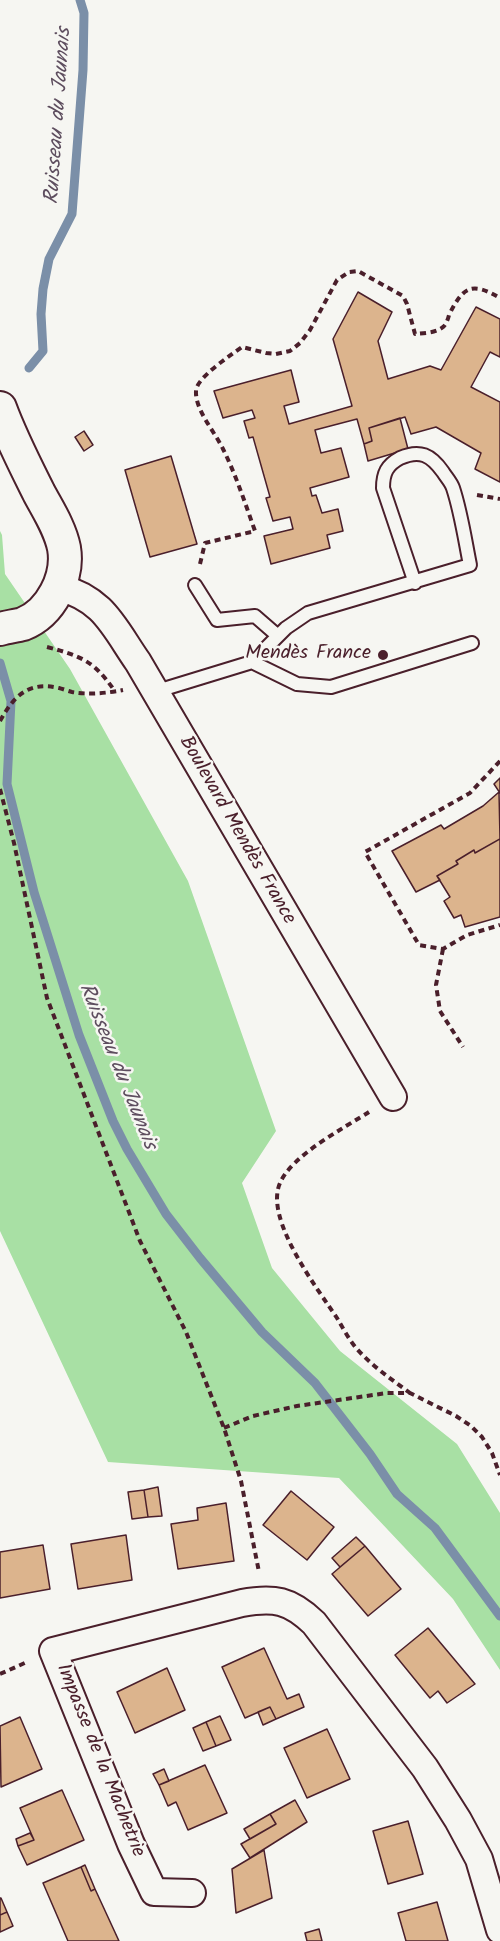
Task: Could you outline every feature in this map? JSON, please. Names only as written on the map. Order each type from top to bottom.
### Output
[{"type":"street","points":[[0,408],[10,436],[56,526],[64,548],[64,565],[54,597],[36,616],[23,624],[6,628]]},
{"type":"street","name":"Boulevard Mendès France","points":[[58,587],[74,591],[89,599],[103,611],[138,662],[393,1098]]},
{"type":"street","name":"Impasse de la Machetrie","points":[[192,1893],[154,1893],[131,1845],[53,1651],[263,1599],[290,1605],[314,1623],[425,1768],[458,1820],[479,1860],[500,1930]]},
{"type":"lane","points":[[152,688],[252,662],[285,628],[308,613],[414,583],[470,565],[452,486],[435,461],[422,454],[412,453],[387,467],[383,477],[383,488],[414,583]]},
{"type":"lane","points":[[195,585],[217,620],[255,616],[278,636]]},
{"type":"lane","points":[[252,662],[297,684],[332,687],[472,643]]},
{"type":"path","points":[[195,585],[205,543],[255,531],[237,479],[200,406],[196,390],[200,381],[242,347],[276,354],[290,351],[310,330],[337,280],[349,272],[358,271],[403,296],[415,334],[444,327],[458,296],[467,290],[479,288],[500,298]]},
{"type":"path","points":[[6,628],[19,646],[33,644],[75,655],[92,663],[114,691]]},
{"type":"path","points":[[0,721],[15,698],[29,689],[43,686],[58,687],[73,692],[152,688]]},
{"type":"path","points":[[500,761],[470,793],[365,852],[419,945],[443,950],[467,935],[500,924]]},
{"type":"path","points":[[0,789],[14,843],[47,998],[140,1241],[186,1332],[224,1428],[241,1482],[263,1599]]},
{"type":"path","points":[[443,950],[436,985],[440,1011],[463,1047]]},
{"type":"path","points":[[393,1098],[300,1158],[280,1183],[277,1197],[280,1217],[310,1280],[350,1341],[383,1373],[410,1393],[471,1426],[482,1437],[500,1475]]},
{"type":"path","points":[[224,1428],[253,1416],[297,1406],[387,1393],[410,1393]]},
{"type":"green space","points":[[0,531],[5,574],[70,669],[188,881],[276,1131],[242,1183],[272,1268],[340,1351],[457,1444],[500,1513],[500,1670],[453,1599],[339,1478],[108,1462],[0,1231]]},
{"type":"building","points":[[358,292],[392,312],[378,341],[388,379],[430,366],[441,370],[476,307],[500,319],[500,357],[490,352],[471,387],[500,402],[500,482],[475,469],[481,453],[436,427],[411,434],[405,417],[369,428],[372,441],[364,444],[357,419],[315,430],[321,453],[341,448],[349,477],[310,488],[312,496],[316,495],[322,513],[338,509],[343,531],[327,535],[330,548],[271,564],[264,536],[293,529],[290,517],[273,521],[266,498],[270,497],[253,437],[249,438],[244,421],[255,418],[252,410],[223,418],[214,391],[291,370],[299,402],[284,406],[289,424],[352,406],[333,339]]},
{"type":"building","points":[[400,418],[408,449],[368,461],[364,444],[372,441],[369,428]]},
{"type":"building","points":[[84,431],[93,445],[84,451],[75,437]]},
{"type":"building","points":[[171,456],[197,544],[150,557],[125,470]]},
{"type":"building","points":[[500,778],[500,793],[494,784]]},
{"type":"building","points":[[499,792],[500,839],[456,861],[458,864],[437,876],[440,880],[416,892],[392,851],[441,825],[444,829],[483,806]]},
{"type":"building","points":[[500,839],[500,917],[465,927],[461,915],[454,918],[444,901],[450,897],[437,876],[458,864],[456,861],[474,850],[475,853]]},
{"type":"building","points":[[158,1487],[162,1516],[148,1517],[144,1490]]},
{"type":"building","points":[[144,1490],[148,1517],[132,1519],[128,1492]]},
{"type":"building","points":[[291,1491],[334,1527],[307,1560],[263,1525]]},
{"type":"building","points":[[226,1503],[234,1561],[178,1569],[171,1524],[198,1520],[197,1508]]},
{"type":"building","points":[[126,1535],[132,1580],[78,1589],[71,1544]]},
{"type":"building","points":[[356,1537],[365,1546],[340,1567],[332,1558]]},
{"type":"building","points":[[43,1545],[50,1589],[0,1598],[0,1552]]},
{"type":"building","points":[[365,1546],[401,1589],[368,1616],[332,1574]]},
{"type":"building","points":[[428,1628],[475,1684],[447,1703],[438,1691],[430,1698],[395,1655]]},
{"type":"building","points":[[264,1648],[287,1699],[299,1694],[304,1707],[276,1719],[270,1707],[245,1718],[222,1667]]},
{"type":"building","points":[[167,1668],[185,1710],[135,1733],[117,1692]]},
{"type":"building","points":[[270,1707],[276,1719],[263,1725],[258,1712]]},
{"type":"building","points":[[220,1716],[231,1740],[216,1746],[206,1722]]},
{"type":"building","points":[[20,1717],[42,1769],[1,1787],[0,1726]]},
{"type":"building","points":[[206,1722],[216,1746],[203,1751],[193,1728]]},
{"type":"building","points":[[327,1729],[350,1779],[307,1798],[284,1748]]},
{"type":"building","points":[[205,1765],[227,1813],[188,1830],[176,1802],[168,1806],[159,1785]]},
{"type":"building","points":[[164,1769],[169,1781],[159,1785],[153,1774]]},
{"type":"building","points":[[62,1790],[84,1840],[27,1865],[18,1846],[34,1840],[20,1808]]},
{"type":"building","points":[[295,1800],[307,1822],[250,1858],[241,1844],[276,1824],[270,1814]]},
{"type":"building","points":[[270,1814],[276,1824],[250,1839],[244,1829]]},
{"type":"building","points":[[408,1821],[423,1874],[388,1884],[373,1831]]},
{"type":"building","points":[[30,1833],[34,1840],[18,1846],[16,1839]]},
{"type":"building","points":[[264,1850],[272,1898],[236,1913],[232,1869]]},
{"type":"building","points":[[85,1865],[95,1889],[91,1891],[81,1867]]},
{"type":"building","points":[[81,1867],[91,1891],[95,1889],[119,1941],[68,1941],[43,1883]]},
{"type":"building","points":[[0,1898],[7,1912],[0,1915]]},
{"type":"building","points":[[437,1902],[448,1941],[406,1941],[398,1913]]},
{"type":"building","points":[[7,1912],[13,1926],[0,1932],[0,1915]]},
{"type":"building","points":[[319,1929],[322,1941],[307,1941],[305,1933]]},
{"type":"waterway","name":"Ruisseau du Jaunais","points":[[29,368],[43,351],[41,314],[49,259],[72,214],[83,70],[84,13],[80,0]]},
{"type":"waterway","name":"Ruisseau du Jaunais","points":[[0,663],[11,701],[7,784],[34,892],[79,1035],[113,1121],[127,1149],[166,1214],[200,1258],[262,1332],[315,1383],[370,1454],[397,1494],[435,1528],[500,1616]]},
{"type":"place","name":"Mendès France","points":[[383,655]]}]
